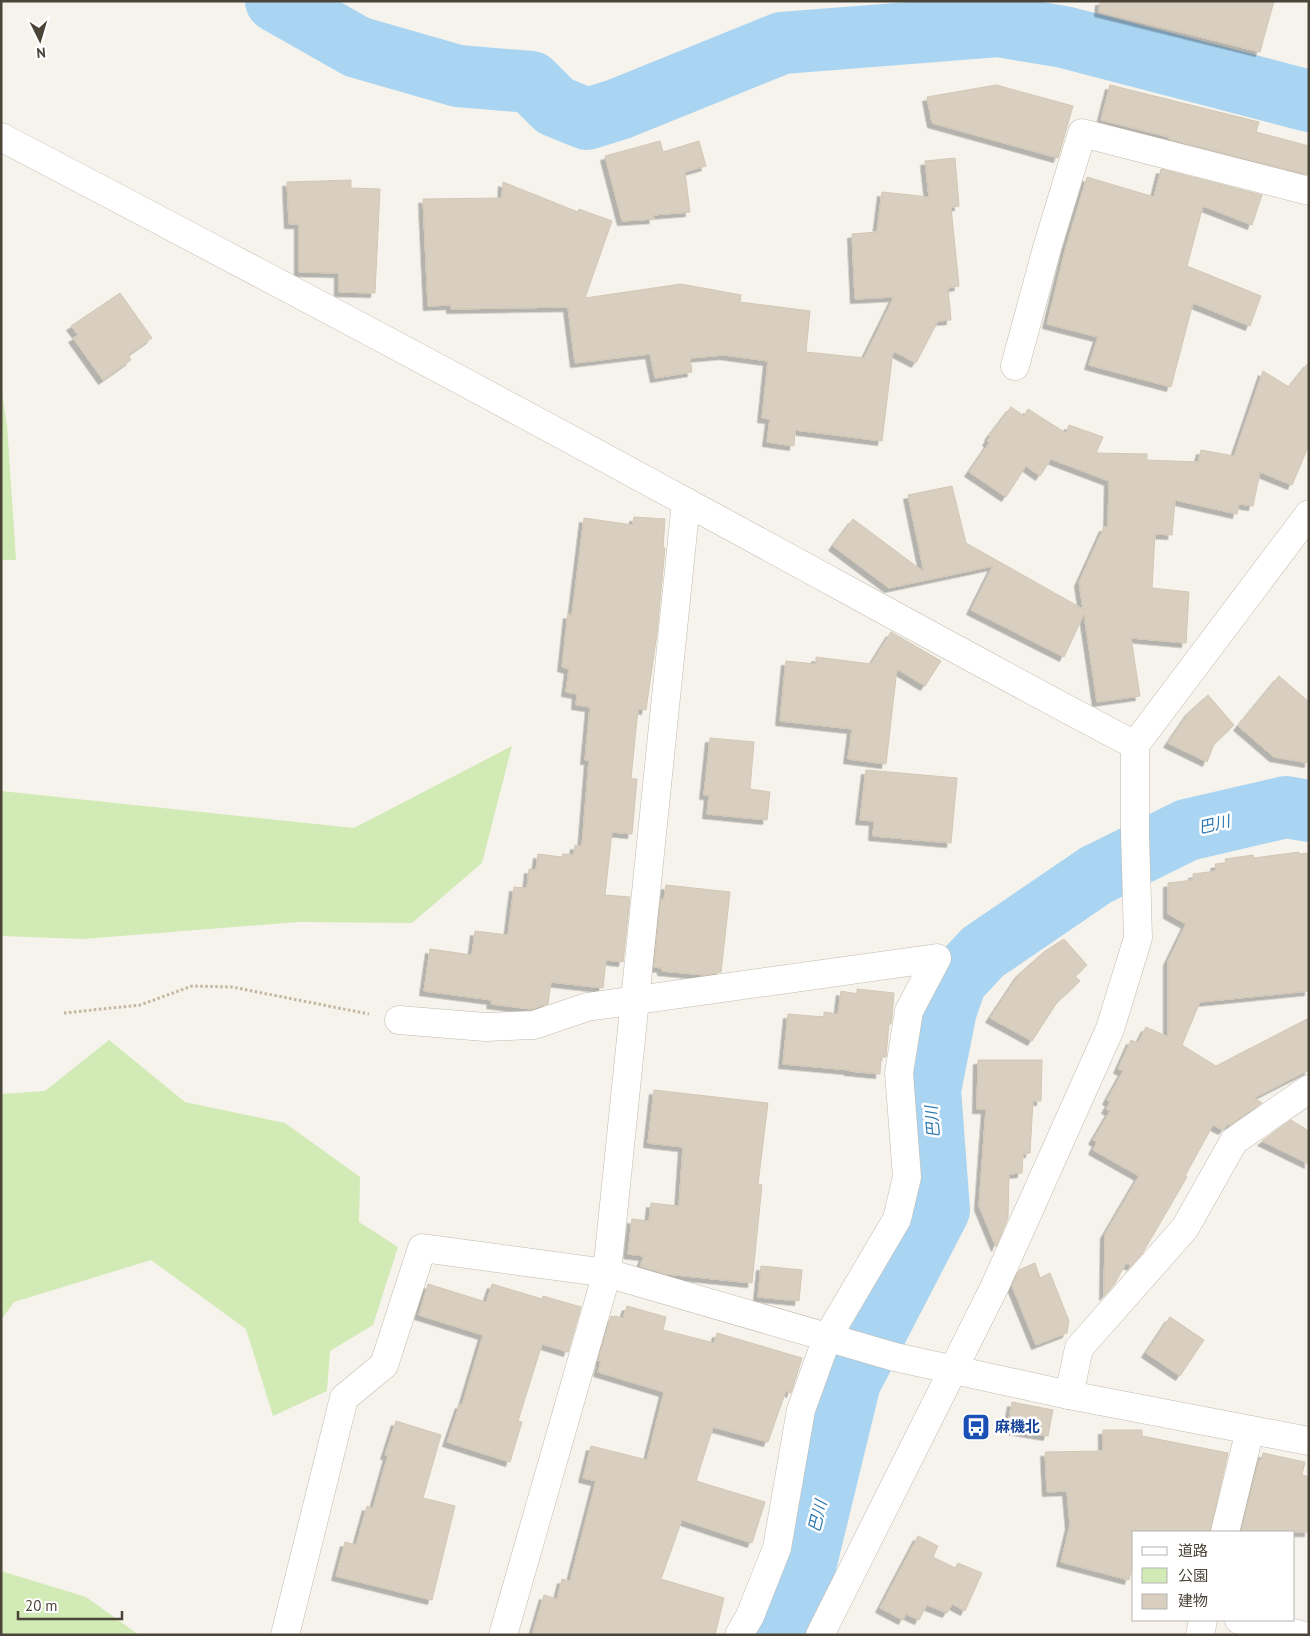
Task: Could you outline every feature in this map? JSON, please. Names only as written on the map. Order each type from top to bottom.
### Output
[{"type":"street","points":[[1015,366],[1047,248],[1082,133],[1309,191]]},
{"type":"street","points":[[1,137],[284,284],[1135,745]]},
{"type":"street","points":[[503,1635],[607,1273],[686,502]]},
{"type":"street","points":[[820,1635],[995,1286],[1110,1029],[1138,938],[1135,745],[1309,514]]},
{"type":"street","points":[[399,1020],[485,1027],[534,1024],[587,1007],[937,958],[909,1011],[899,1074],[907,1177],[897,1219],[828,1338],[801,1410],[777,1548],[750,1616],[739,1635]]},
{"type":"street","points":[[1068,1395],[1079,1348],[1184,1228],[1234,1141],[1309,1089]]},
{"type":"street","points":[[285,1635],[344,1398],[384,1365],[422,1248],[607,1273],[895,1357],[1068,1395],[1309,1441]]},
{"type":"street","points":[[1225,1531],[1250,1430]]},
{"type":"street","points":[[1200,1635],[1203,1621]]},
{"type":"street","points":[[1244,1621],[1302,1635]]},
{"type":"path","points":[[64,1012],[140,1005],[192,986],[232,987],[399,1020]]},
{"type":"green space","points":[[1,388],[7,425],[16,560],[1,560]]},
{"type":"green space","points":[[512,746],[482,863],[412,923],[298,922],[83,939],[1,936],[1,791],[354,828]]},
{"type":"green space","points":[[109,1040],[185,1102],[285,1123],[360,1177],[359,1222],[398,1247],[373,1325],[330,1351],[327,1391],[273,1416],[246,1329],[151,1260],[14,1302],[1,1320],[1,1094],[45,1091]]},
{"type":"green space","points":[[1,1571],[86,1597],[139,1635],[1,1635]]},
{"type":"building","points":[[1100,1],[1274,1],[1260,52],[1099,12]]},
{"type":"building","points":[[996,85],[1073,106],[1058,158],[932,123],[927,97]]},
{"type":"building","points":[[1110,85],[1259,122],[1256,132],[1309,146],[1309,175],[1101,120]]},
{"type":"building","points":[[660,141],[663,152],[699,141],[706,166],[685,172],[690,212],[653,215],[654,219],[622,221],[605,156]]},
{"type":"building","points":[[955,158],[959,206],[951,207],[959,286],[948,288],[951,320],[938,321],[916,363],[893,351],[882,441],[795,430],[794,446],[767,442],[770,419],[762,418],[768,361],[724,355],[690,358],[692,372],[655,378],[650,354],[575,363],[568,307],[451,309],[451,305],[428,306],[423,199],[502,198],[503,182],[578,212],[579,209],[612,221],[585,298],[681,284],[741,295],[740,302],[810,311],[806,352],[864,358],[894,297],[855,299],[852,234],[877,232],[882,192],[929,197],[925,161]]},
{"type":"building","points":[[1161,169],[1262,195],[1252,225],[1203,206],[1187,266],[1261,296],[1250,326],[1193,303],[1171,387],[1089,365],[1098,337],[1047,324],[1066,247],[1087,177],[1154,197]]},
{"type":"building","points":[[351,180],[351,188],[380,189],[375,293],[339,292],[339,273],[299,272],[299,224],[289,224],[287,182]]},
{"type":"building","points":[[120,293],[152,338],[128,355],[131,360],[103,380],[73,338],[78,335],[71,326]]},
{"type":"building","points":[[1309,362],[1309,445],[1292,485],[1260,472],[1253,506],[1239,504],[1237,514],[1175,500],[1172,535],[1155,534],[1152,588],[1189,592],[1186,643],[1131,638],[1140,696],[1097,702],[1084,614],[1064,657],[971,610],[993,566],[889,588],[833,546],[853,519],[924,572],[908,495],[952,486],[966,543],[1083,609],[1079,582],[1104,527],[1108,527],[1109,481],[1051,459],[1040,476],[1026,466],[1006,497],[969,472],[989,443],[987,441],[989,436],[1011,407],[1024,416],[1028,409],[1066,433],[1069,425],[1103,437],[1096,453],[1147,454],[1147,460],[1198,462],[1201,450],[1234,456],[1263,371],[1289,387]]},
{"type":"building","points":[[634,517],[665,519],[663,548],[665,548],[657,633],[646,710],[638,709],[631,779],[637,779],[632,834],[612,832],[605,895],[630,897],[623,962],[606,960],[603,988],[551,982],[548,1004],[531,1009],[491,1004],[492,1000],[424,991],[430,949],[472,955],[475,931],[508,935],[514,887],[527,888],[529,869],[536,870],[538,854],[562,857],[563,854],[574,855],[575,845],[582,846],[589,760],[585,760],[590,707],[576,705],[577,694],[566,692],[569,669],[562,667],[568,614],[572,615],[584,518],[633,525]]},
{"type":"building","points":[[891,632],[941,661],[925,686],[897,669],[886,764],[848,759],[852,729],[780,721],[786,661],[816,664],[816,657],[871,664]]},
{"type":"building","points":[[1279,676],[1309,702],[1309,763],[1274,757],[1238,726]]},
{"type":"building","points":[[1208,695],[1234,725],[1214,744],[1207,762],[1168,743],[1190,711]]},
{"type":"building","points":[[710,738],[754,742],[750,789],[770,792],[767,820],[707,814],[709,795],[704,795]]},
{"type":"building","points":[[866,770],[957,778],[951,843],[873,836],[874,821],[860,820]]},
{"type":"building","points":[[1299,852],[1299,854],[1309,853],[1309,991],[1200,1002],[1182,1045],[1216,1066],[1309,1018],[1309,1070],[1254,1098],[1262,1103],[1230,1125],[1228,1124],[1223,1130],[1213,1125],[1185,1176],[1187,1177],[1142,1254],[1131,1266],[1126,1263],[1114,1285],[1104,1296],[1105,1234],[1139,1176],[1093,1150],[1097,1142],[1093,1140],[1110,1111],[1106,1109],[1110,1102],[1107,1100],[1123,1071],[1118,1069],[1131,1040],[1138,1043],[1146,1027],[1168,1037],[1168,961],[1186,924],[1168,914],[1168,883],[1193,880],[1193,874],[1216,871],[1215,864],[1226,863],[1225,859],[1253,855],[1254,858]]},
{"type":"building","points":[[666,885],[730,892],[721,972],[705,975],[662,971],[662,968],[654,967],[661,899],[664,900]]},
{"type":"building","points":[[1064,939],[1087,965],[1075,976],[1080,981],[1058,1001],[1032,1041],[990,1018],[1020,973],[1045,951]]},
{"type":"building","points":[[857,989],[894,993],[886,1057],[881,1057],[880,1074],[783,1064],[788,1014],[824,1017],[824,1012],[838,1014],[841,991],[857,994]]},
{"type":"building","points":[[978,1060],[1042,1060],[1041,1101],[1033,1101],[1030,1153],[1023,1154],[1022,1173],[1009,1174],[1008,1218],[996,1247],[979,1206],[986,1109],[977,1109]]},
{"type":"building","points":[[654,1090],[768,1103],[758,1184],[762,1185],[752,1283],[666,1274],[640,1266],[644,1256],[628,1254],[632,1219],[649,1221],[651,1203],[679,1206],[683,1147],[648,1143]]},
{"type":"building","points":[[1291,1120],[1309,1131],[1309,1164],[1262,1141]]},
{"type":"building","points":[[1035,1263],[1040,1278],[1050,1273],[1069,1321],[1067,1333],[1036,1345],[1012,1286],[1019,1270]]},
{"type":"building","points":[[761,1266],[802,1270],[799,1301],[758,1297]]},
{"type":"building","points":[[428,1284],[486,1302],[492,1284],[542,1299],[543,1296],[581,1307],[568,1352],[542,1344],[518,1421],[522,1422],[510,1462],[447,1442],[460,1404],[462,1405],[483,1335],[419,1315]]},
{"type":"building","points":[[627,1306],[666,1317],[663,1330],[714,1343],[717,1333],[802,1358],[791,1393],[786,1391],[768,1442],[713,1427],[696,1481],[765,1502],[752,1543],[682,1520],[661,1579],[724,1598],[715,1635],[532,1635],[544,1595],[557,1599],[562,1579],[570,1581],[596,1481],[583,1478],[591,1446],[647,1460],[664,1392],[598,1372],[601,1361],[598,1361],[611,1316],[623,1318]]},
{"type":"building","points":[[1170,1317],[1204,1340],[1180,1376],[1146,1353]]},
{"type":"building","points":[[1012,1402],[1053,1410],[1048,1436],[1007,1429]]},
{"type":"building","points":[[396,1421],[441,1435],[423,1498],[455,1506],[432,1600],[336,1576],[345,1542],[356,1545],[367,1506],[373,1508],[388,1455],[385,1455]]},
{"type":"building","points":[[1103,1430],[1142,1430],[1142,1436],[1228,1453],[1210,1531],[1132,1531],[1132,1568],[1129,1580],[1061,1562],[1070,1525],[1067,1491],[1047,1492],[1045,1452],[1103,1451]]},
{"type":"building","points":[[1263,1453],[1305,1462],[1302,1475],[1309,1477],[1309,1532],[1241,1531],[1259,1460],[1261,1460]]},
{"type":"building","points":[[918,1536],[938,1546],[933,1557],[955,1568],[958,1563],[982,1573],[965,1611],[952,1604],[947,1613],[927,1605],[919,1620],[906,1614],[903,1620],[880,1608]]},
{"type":"waterway","points":[[276,1],[357,47],[458,76],[531,82],[555,106],[587,119],[619,109],[782,43],[998,26],[1064,37],[1309,101]]},
{"type":"waterway","name":"巴川","points":[[773,1635],[802,1579],[850,1382],[939,1210],[930,1090],[946,1010],[956,981],[983,952],[1096,875],[1187,830],[1286,807],[1309,811]]},
{"type":"place","name":"麻機北","points":[[976,1427]]}]
